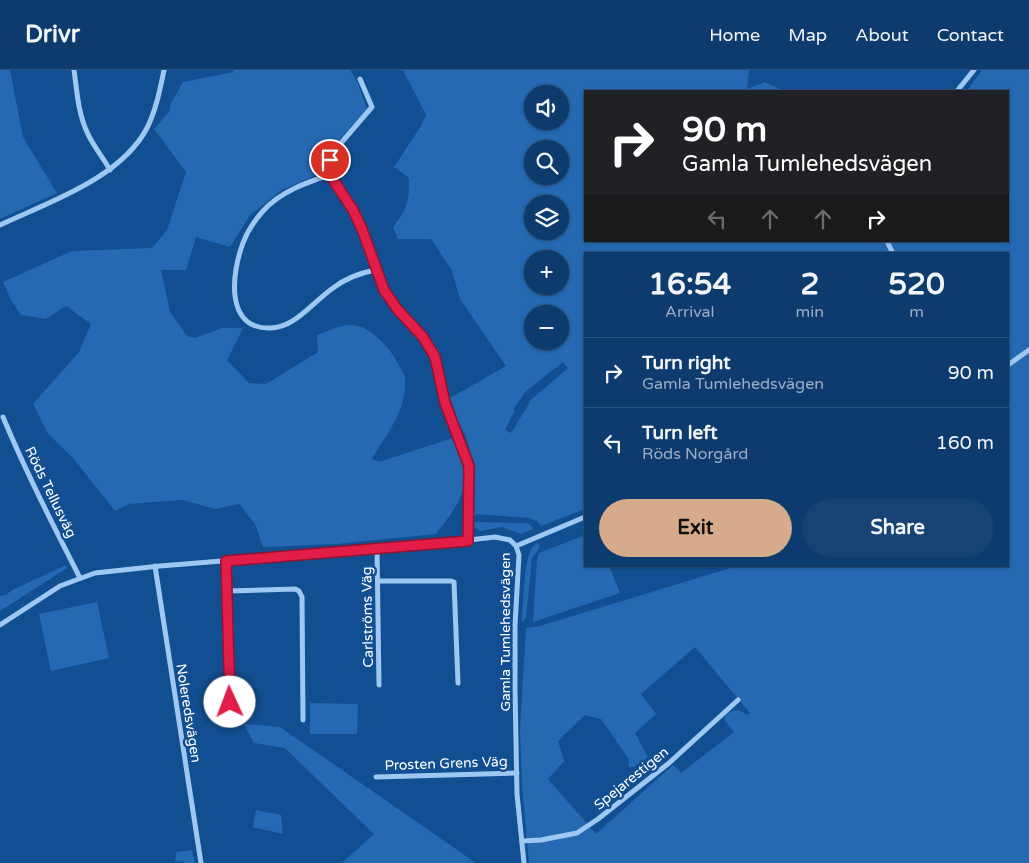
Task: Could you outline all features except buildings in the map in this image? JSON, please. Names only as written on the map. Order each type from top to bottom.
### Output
[{"type":"street","points":[[74,70],[83,124],[110,170]]},
{"type":"street","points":[[0,225],[83,186],[124,159],[148,127],[164,70]]},
{"type":"street","points":[[958,90],[974,70]]},
{"type":"street","points":[[360,79],[372,108],[335,150],[330,160],[330,175],[353,210],[362,229],[375,270],[389,298],[423,337],[435,357],[445,403],[469,466],[468,541]]},
{"type":"street","points":[[330,175],[309,181],[277,199],[264,210],[252,225],[243,242],[238,259],[235,279],[236,306],[242,316],[250,323],[261,327],[280,327],[292,322],[342,282],[375,270]]},
{"type":"street","points":[[1009,364],[1029,350]]},
{"type":"street","name":"Röds Tellusväg","points":[[3,417],[49,518],[80,578]]},
{"type":"street","points":[[516,546],[584,517]]},
{"type":"street","name":"Gamla Tumlehedsvägen","points":[[0,625],[60,586],[95,573],[155,566],[377,549],[495,537],[507,538],[516,546],[519,555],[514,625],[517,773],[524,863]]},
{"type":"street","name":"Carlströms Väg","points":[[377,549],[379,685]]},
{"type":"street","points":[[226,561],[231,720]]},
{"type":"street","name":"Noleredsvägen","points":[[155,566],[201,863]]},
{"type":"street","points":[[378,581],[454,582],[458,683]]},
{"type":"street","points":[[226,590],[295,589],[299,591],[302,597],[303,720]]},
{"type":"street","name":"Spejarestigen","points":[[522,841],[541,840],[577,832],[598,819],[669,763],[738,700]]},
{"type":"street","name":"Prosten Grens Väg","points":[[376,777],[517,773]]},
{"type":"shaded area","points":[[0,70],[10,70],[23,137],[57,193],[0,219]]},
{"type":"shaded area","points":[[234,70],[350,70],[357,81],[367,109],[327,153],[320,173],[282,190],[250,215],[230,247],[196,237],[186,270],[161,270],[170,312],[187,336],[195,338],[222,328],[243,328],[227,360],[249,383],[266,384],[318,352],[317,335],[337,328],[348,325],[358,326],[379,339],[401,368],[405,377],[405,387],[399,412],[372,459],[379,462],[453,438],[462,464],[464,472],[463,489],[452,513],[436,534],[337,544],[263,547],[255,524],[239,504],[216,509],[182,500],[129,504],[115,511],[73,458],[48,434],[33,404],[79,352],[91,324],[66,306],[46,319],[21,315],[11,300],[3,282],[72,251],[152,248],[167,230],[186,172],[154,129],[169,112],[171,103],[183,82],[233,72]]},
{"type":"shaded area","points":[[403,70],[749,70],[747,89],[765,82],[782,90],[584,90],[584,242],[1009,242],[1009,90],[968,90],[982,70],[1029,70],[1029,863],[529,863],[522,785],[520,729],[526,628],[540,626],[734,567],[1009,567],[1009,252],[584,252],[584,509],[541,526],[537,521],[529,518],[476,514],[474,517],[475,467],[465,435],[454,414],[456,414],[450,398],[506,366],[460,299],[452,271],[431,239],[398,239],[393,227],[405,209],[408,199],[409,178],[394,167],[421,126],[426,115]],"holes":[[[563,362],[568,368],[531,400],[511,433],[505,430],[515,410],[513,410],[525,392]],[[695,647],[750,713],[747,715],[736,710],[730,712],[725,717],[725,721],[734,732],[681,773],[673,765],[596,834],[548,779],[564,761],[558,741],[585,715],[601,719],[628,758],[629,767],[634,767],[648,757],[635,733],[656,714],[641,694]]]},
{"type":"shaded area","points":[[474,522],[526,523],[530,524],[533,529],[521,534],[502,527],[480,531],[475,528]]},
{"type":"shaded area","points":[[584,535],[584,567],[609,567],[620,593],[533,622],[539,553]]},
{"type":"shaded area","points":[[538,543],[540,547],[532,558],[526,617],[522,623],[527,562],[529,553]]},
{"type":"shaded area","points":[[66,565],[67,568],[0,611],[0,596],[6,595],[12,590]]},
{"type":"shaded area","points":[[97,602],[109,658],[51,671],[39,614]]},
{"type":"shaded area","points":[[310,703],[358,704],[357,734],[310,734]]},
{"type":"shaded area","points":[[244,724],[280,727],[476,863],[336,863],[343,862],[374,834],[285,748],[254,743]]},
{"type":"shaded area","points":[[256,810],[281,815],[283,834],[253,827]]},
{"type":"shaded area","points":[[192,850],[195,863],[175,862],[176,852]]},
{"type":"route","points":[[230,702],[226,561],[468,541],[469,466],[448,415],[435,357],[423,337],[398,310],[384,290],[375,270],[362,229],[353,210],[330,175],[330,160]]}]
